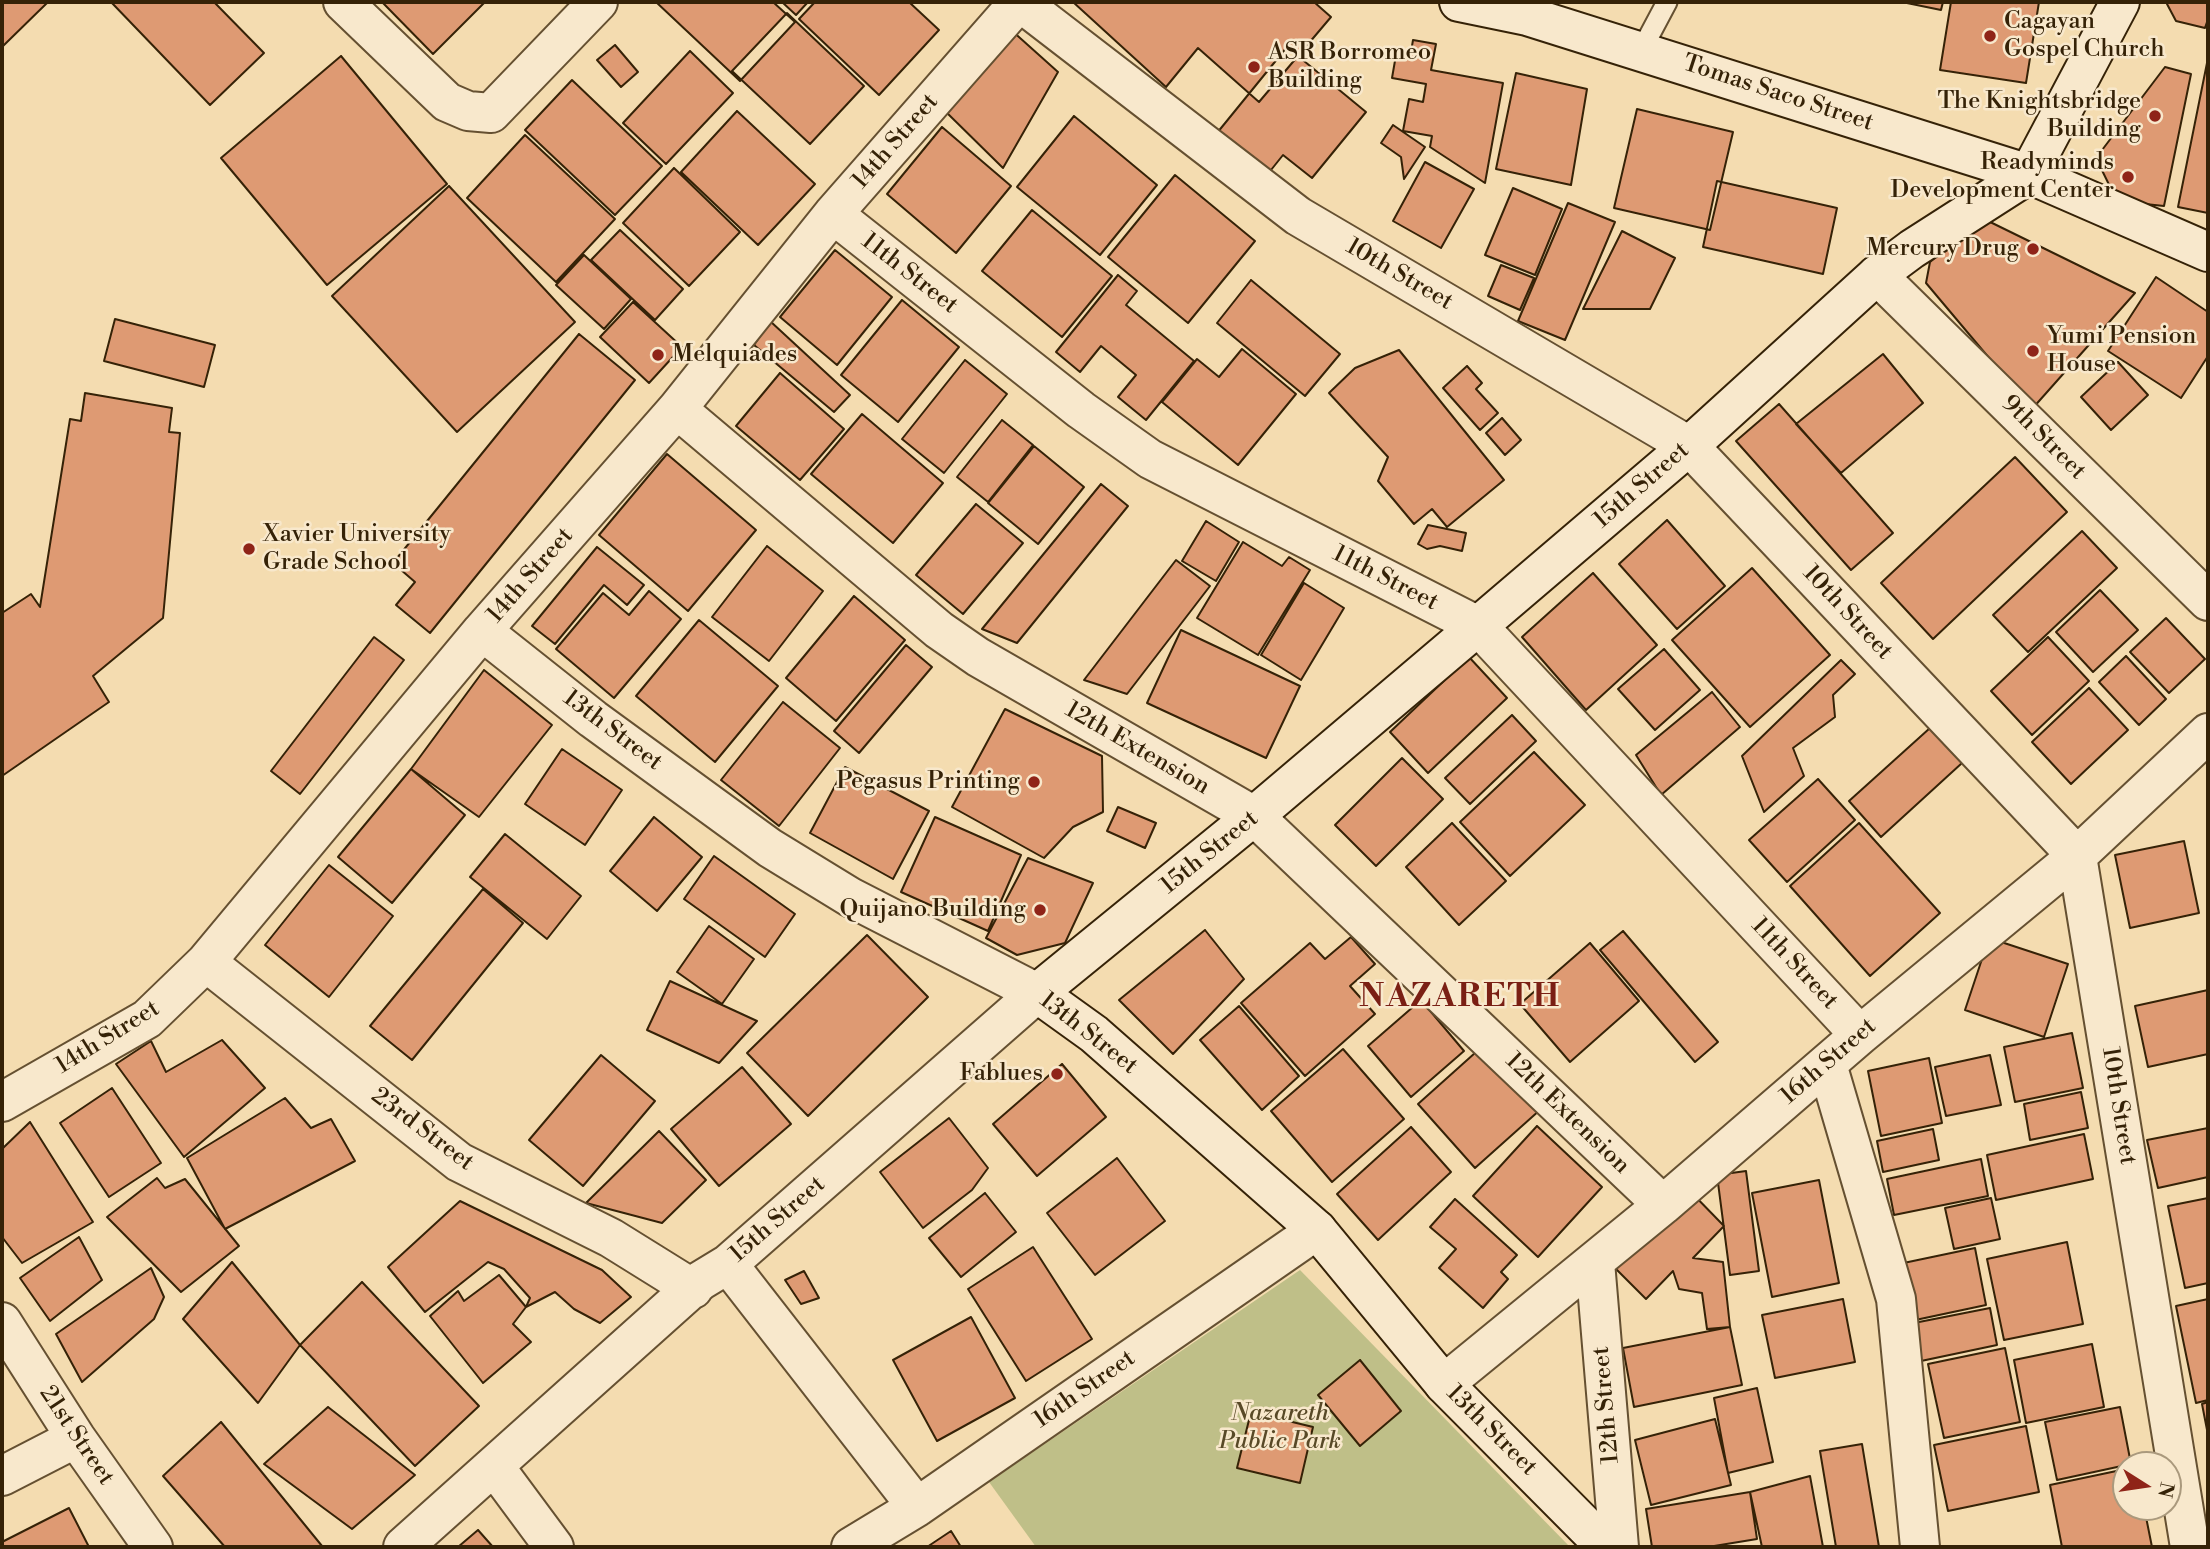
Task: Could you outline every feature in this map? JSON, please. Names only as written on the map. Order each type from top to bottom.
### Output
[{"type":"street","points":[[344,2],[447,102],[468,111],[491,113],[598,2]]},
{"type":"street","name":"14th Street","points":[[2,1102],[147,1019],[206,962],[482,631],[677,409],[833,214],[1020,2]]},
{"type":"street","name":"10th Street","points":[[1020,2],[1298,216],[1689,446],[2077,856],[2190,1547]]},
{"type":"street","name":"Tomas Saco Street","points":[[1459,2],[1527,16],[2029,174],[2208,252]]},
{"type":"street","points":[[2029,174],[2120,2]]},
{"type":"street","name":"15th Street","points":[[403,1547],[701,1282],[728,1264],[1038,993],[1254,816],[1689,446],[1877,275],[1912,249],[2029,174]]},
{"type":"street","name":"11th Street","points":[[833,214],[1081,410],[1150,459],[1478,626],[1860,1035]]},
{"type":"street","name":"9th Street","points":[[1877,275],[2208,601]]},
{"type":"street","name":"12th Extension","points":[[677,409],[939,630],[978,657],[1254,816],[1663,1205]]},
{"type":"street","name":"13th Street","points":[[482,631],[593,719],[770,848],[850,897],[1038,993],[1094,1034],[1317,1230],[1444,1384],[1606,1547]]},
{"type":"street","name":"16th Street","points":[[1444,1384],[1595,1262],[1860,1035],[2077,856],[2208,733]]},
{"type":"street","name":"23rd Street","points":[[206,962],[459,1162],[611,1238],[693,1289]]},
{"type":"street","points":[[1827,1064],[1896,1299],[1920,1547]]},
{"type":"street","name":"16th Street","points":[[851,1547],[916,1507],[1317,1230]]},
{"type":"street","name":"12th Street","points":[[1595,1262],[1619,1547]]},
{"type":"street","points":[[728,1264],[916,1507]]},
{"type":"street","name":"21st Street","points":[[2,1322],[76,1438],[153,1547]]},
{"type":"street","points":[[2,1476],[76,1438]]},
{"type":"street","points":[[494,1466],[554,1547]]},
{"type":"lane","points":[[1641,51],[1667,2]]},
{"type":"green space","name":"Nazareth Public Park","points":[[1300,1270],[1570,1547],[1036,1547],[989,1482]]},
{"type":"building","points":[[2,2],[48,2],[2,47]]},
{"type":"building","points":[[111,2],[214,2],[264,53],[210,105]]},
{"type":"building","points":[[382,2],[485,2],[433,54]]},
{"type":"building","points":[[656,2],[773,2],[795,22],[740,81]]},
{"type":"building","points":[[782,2],[808,2],[796,15]]},
{"type":"building","points":[[815,2],[909,2],[939,30],[879,95],[799,19]]},
{"type":"building","name":"ASR Borromeo Building","points":[[1073,2],[1314,2],[1331,17],[1259,102],[1198,48],[1166,87]]},
{"type":"building","points":[[1902,2],[1943,2],[1941,10]]},
{"type":"building","name":"Cagayan Gospel Church","points":[[1951,2],[2039,2],[2026,83],[1940,70]]},
{"type":"building","points":[[2168,2],[2208,2],[2205,28],[2176,21]]},
{"type":"building","points":[[787,13],[864,86],[810,144],[732,71]]},
{"type":"building","points":[[1010,29],[1058,72],[1003,168],[943,109]]},
{"type":"building","points":[[1413,40],[1436,44],[1431,70],[1503,83],[1485,183],[1430,147],[1432,136],[1403,131],[1409,99],[1423,102],[1426,84],[1392,78],[1396,55],[1410,58]]},
{"type":"building","points":[[615,45],[638,72],[621,87],[597,60]]},
{"type":"building","points":[[1287,47],[1366,112],[1312,178],[1283,155],[1267,175],[1217,133]]},
{"type":"building","points":[[690,51],[733,93],[666,164],[623,123]]},
{"type":"building","points":[[341,56],[447,184],[327,285],[221,158]]},
{"type":"building","points":[[2208,58],[2208,213],[2178,207]]},
{"type":"building","name":"The Knightsbridge Building","points":[[2165,67],[2191,74],[2164,206],[2117,201],[2096,158]]},
{"type":"building","points":[[1516,73],[1587,89],[1571,185],[1496,169]]},
{"type":"building","points":[[572,80],[662,166],[615,215],[525,130]]},
{"type":"building","points":[[1637,109],[1733,132],[1710,230],[1614,208]]},
{"type":"building","points":[[737,111],[815,184],[758,245],[681,172]]},
{"type":"building","points":[[1074,116],[1157,185],[1100,255],[1017,187]]},
{"type":"building","points":[[1393,125],[1425,147],[1404,179],[1401,157],[1381,143]]},
{"type":"building","points":[[942,127],[1011,186],[956,253],[887,194]]},
{"type":"building","points":[[525,135],[615,219],[556,282],[467,198]]},
{"type":"building","points":[[1425,162],[1474,189],[1441,248],[1393,221]]},
{"type":"building","points":[[674,168],[740,232],[689,286],[623,223]]},
{"type":"building","points":[[1175,175],[1255,241],[1188,323],[1108,257]]},
{"type":"building","points":[[1717,181],[1837,208],[1823,274],[1703,247]]},
{"type":"building","points":[[449,186],[575,322],[457,432],[332,296]]},
{"type":"building","points":[[1513,188],[1562,209],[1535,275],[1485,255]]},
{"type":"building","points":[[1568,203],[1615,222],[1565,340],[1518,321]]},
{"type":"building","points":[[1032,210],[1112,276],[1062,337],[982,271]]},
{"type":"building","name":"Yumi Pension House","points":[[1982,218],[2135,293],[2032,409],[1926,283],[1930,262]]},
{"type":"building","points":[[620,230],[683,289],[655,320],[591,260]]},
{"type":"building","points":[[1622,231],[1675,258],[1650,309],[1583,309]]},
{"type":"building","points":[[835,250],[892,297],[837,365],[780,317]]},
{"type":"building","points":[[584,255],[631,299],[604,329],[556,285]]},
{"type":"building","points":[[1501,265],[1534,278],[1520,310],[1488,296]]},
{"type":"building","points":[[1118,275],[1137,291],[1126,305],[1194,361],[1146,420],[1118,397],[1136,375],[1101,346],[1080,372],[1056,352]]},
{"type":"building","points":[[2156,277],[2208,312],[2208,356],[2181,398],[2108,351]]},
{"type":"building","points":[[1251,280],[1340,354],[1305,396],[1217,323]]},
{"type":"building","points":[[902,300],[959,347],[898,422],[841,375]]},
{"type":"building","points":[[633,302],[682,347],[649,383],[600,337]]},
{"type":"building","points":[[115,319],[215,345],[204,387],[104,361]]},
{"type":"building","points":[[770,321],[850,395],[834,412],[754,345]]},
{"type":"building","points":[[579,334],[635,380],[430,633],[396,605],[415,582],[393,563]]},
{"type":"building","points":[[1242,349],[1296,394],[1238,465],[1162,402],[1197,359],[1219,377]]},
{"type":"building","points":[[1399,350],[1504,480],[1447,527],[1432,509],[1414,524],[1378,481],[1388,457],[1329,393],[1355,368]]},
{"type":"building","points":[[1883,354],[1923,403],[1841,473],[1796,424]]},
{"type":"building","points":[[965,360],[1007,394],[944,473],[902,439]]},
{"type":"building","points":[[2118,362],[2148,395],[2111,430],[2081,397]]},
{"type":"building","points":[[1467,366],[1482,383],[1476,389],[1498,413],[1480,430],[1443,388]]},
{"type":"building","points":[[780,373],[844,429],[800,480],[736,426]]},
{"type":"building","points":[[85,393],[172,408],[169,432],[180,433],[163,618],[93,676],[109,702],[2,776],[2,613],[31,594],[40,607],[70,419],[81,421]]},
{"type":"building","points":[[1779,404],[1893,533],[1851,570],[1736,441]]},
{"type":"building","points":[[862,414],[943,483],[893,543],[811,474]]},
{"type":"building","points":[[1502,418],[1521,440],[1505,455],[1486,433]]},
{"type":"building","points":[[1002,420],[1033,445],[988,502],[957,477]]},
{"type":"building","points":[[1034,446],[1084,487],[1038,544],[988,503]]},
{"type":"building","points":[[667,454],[756,530],[688,611],[599,535]]},
{"type":"building","points":[[2015,457],[2067,512],[1933,639],[1881,583]]},
{"type":"building","points":[[1101,484],[1128,506],[1017,643],[982,629]]},
{"type":"building","points":[[976,504],[1023,543],[963,614],[916,575]]},
{"type":"building","points":[[1667,520],[1725,586],[1677,629],[1619,564]]},
{"type":"building","points":[[1206,521],[1239,542],[1216,581],[1182,561]]},
{"type":"building","points":[[1428,525],[1466,533],[1462,551],[1440,546],[1427,549],[1418,544]]},
{"type":"building","points":[[2082,531],[2117,568],[2028,652],[1993,615]]},
{"type":"building","points":[[1243,542],[1282,566],[1289,557],[1310,570],[1258,655],[1197,618]]},
{"type":"building","points":[[767,546],[823,591],[769,661],[712,617]]},
{"type":"building","points":[[597,547],[644,585],[627,605],[604,585],[555,644],[532,626]]},
{"type":"building","points":[[1176,560],[1210,586],[1127,694],[1084,680]]},
{"type":"building","points":[[1752,568],[1830,655],[1750,727],[1672,640]]},
{"type":"building","points":[[1593,573],[1657,645],[1586,710],[1522,637]]},
{"type":"building","points":[[1304,583],[1344,608],[1301,680],[1261,655]]},
{"type":"building","points":[[2100,590],[2138,630],[2093,672],[2056,632]]},
{"type":"building","points":[[649,591],[681,619],[614,698],[556,649],[603,593],[629,615]]},
{"type":"building","points":[[854,596],[905,640],[836,721],[786,678]]},
{"type":"building","points":[[2166,618],[2205,659],[2169,693],[2130,652]]},
{"type":"building","points":[[699,620],[778,686],[715,762],[636,696]]},
{"type":"building","points":[[1181,630],[1300,686],[1266,758],[1147,703]]},
{"type":"building","points":[[374,637],[404,660],[300,794],[271,771]]},
{"type":"building","points":[[2048,637],[2089,681],[2032,735],[1991,691]]},
{"type":"building","points":[[906,645],[932,667],[859,753],[834,731]]},
{"type":"building","points":[[1664,649],[1700,690],[1655,730],[1618,689]]},
{"type":"building","points":[[2126,656],[2166,699],[2139,725],[2099,682]]},
{"type":"building","points":[[1469,657],[1507,698],[1428,773],[1390,732]]},
{"type":"building","points":[[1841,660],[1855,674],[1833,695],[1835,717],[1793,748],[1804,776],[1764,812],[1742,756]]},
{"type":"building","points":[[484,670],[552,725],[479,817],[411,769]]},
{"type":"building","points":[[2089,688],[2128,730],[2071,784],[2032,742]]},
{"type":"building","points":[[1712,692],[1740,727],[1661,795],[1636,755]]},
{"type":"building","points":[[783,702],[840,748],[779,826],[721,780]]},
{"type":"building","name":"Pegasus Printing","points":[[1005,709],[1102,756],[1103,812],[1073,827],[1044,858],[952,807]]},
{"type":"building","points":[[1512,715],[1536,741],[1470,804],[1445,778]]},
{"type":"building","points":[[1930,728],[1962,763],[1881,837],[1849,801]]},
{"type":"building","points":[[562,749],[622,790],[585,845],[525,804]]},
{"type":"building","points":[[1534,752],[1585,805],[1510,876],[1460,822]]},
{"type":"building","points":[[1402,758],[1443,799],[1376,866],[1335,825]]},
{"type":"building","points":[[845,767],[929,811],[893,879],[810,833]]},
{"type":"building","points":[[411,769],[465,815],[392,903],[338,857]]},
{"type":"building","points":[[1818,779],[1855,820],[1787,882],[1749,840]]},
{"type":"building","points":[[1118,807],[1156,823],[1145,848],[1107,831]]},
{"type":"building","points":[[654,817],[702,857],[657,911],[610,871]]},
{"type":"building","points":[[935,817],[1021,855],[988,931],[901,892]]},
{"type":"building","points":[[1452,823],[1506,881],[1459,925],[1406,867]]},
{"type":"building","points":[[1859,823],[1940,913],[1870,976],[1790,886]]},
{"type":"building","points":[[505,834],[581,896],[547,939],[470,877]]},
{"type":"building","points":[[2184,841],[2199,913],[2130,928],[2115,855]]},
{"type":"building","points":[[714,856],[795,914],[765,957],[684,899]]},
{"type":"building","name":"Quijano Building","points":[[1028,858],[1093,883],[1065,943],[1017,955],[986,938]]},
{"type":"building","points":[[329,865],[393,916],[329,997],[265,945]]},
{"type":"building","points":[[483,889],[523,923],[412,1060],[370,1026]]},
{"type":"building","points":[[709,926],[754,959],[722,1004],[677,972]]},
{"type":"building","points":[[1205,930],[1244,979],[1173,1054],[1119,1000]]},
{"type":"building","points":[[1623,931],[1718,1042],[1695,1062],[1600,950]]},
{"type":"building","points":[[867,935],[928,997],[808,1116],[747,1053]]},
{"type":"building","points":[[1351,937],[1375,964],[1350,986],[1375,1014],[1305,1076],[1241,1003],[1310,943],[1325,959]]},
{"type":"building","points":[[1989,938],[2068,964],[2044,1037],[1965,1010]]},
{"type":"building","points":[[1590,943],[1639,1001],[1570,1062],[1520,1004]]},
{"type":"building","points":[[670,981],[757,1021],[719,1063],[647,1030]]},
{"type":"building","points":[[2208,990],[2208,1054],[2148,1067],[2135,1006]]},
{"type":"building","points":[[1421,1000],[1464,1051],[1411,1097],[1368,1046]]},
{"type":"building","points":[[1239,1006],[1299,1076],[1262,1110],[1200,1040]]},
{"type":"building","points":[[2072,1033],[2083,1088],[2015,1102],[2004,1047]]},
{"type":"building","points":[[222,1040],[265,1088],[184,1157],[116,1064],[151,1041],[166,1072]]},
{"type":"building","points":[[1485,1044],[1541,1109],[1475,1168],[1418,1104]]},
{"type":"building","points":[[1343,1049],[1404,1119],[1332,1182],[1271,1111]]},
{"type":"building","points":[[601,1055],[655,1101],[583,1186],[529,1140]]},
{"type":"building","points":[[1990,1055],[2001,1105],[1946,1116],[1935,1067]]},
{"type":"building","points":[[1929,1058],[1942,1123],[1881,1136],[1868,1071]]},
{"type":"building","points":[[1062,1064],[1106,1117],[1037,1176],[993,1124]]},
{"type":"building","points":[[742,1067],[791,1124],[719,1186],[671,1129]]},
{"type":"building","points":[[112,1088],[161,1163],[109,1197],[60,1123]]},
{"type":"building","points":[[2081,1092],[2088,1128],[2030,1140],[2024,1104]]},
{"type":"building","points":[[285,1098],[311,1128],[331,1119],[355,1161],[225,1229],[187,1158]]},
{"type":"building","points":[[949,1118],[988,1168],[972,1190],[923,1228],[880,1172]]},
{"type":"building","points":[[30,1122],[93,1222],[22,1263],[2,1237],[2,1149]]},
{"type":"building","points":[[1537,1126],[1602,1187],[1538,1257],[1473,1196]]},
{"type":"building","points":[[1411,1127],[1451,1172],[1378,1240],[1337,1194]]},
{"type":"building","points":[[2208,1128],[2208,1177],[2158,1188],[2147,1140]]},
{"type":"building","points":[[1933,1129],[1939,1160],[1883,1172],[1877,1141]]},
{"type":"building","points":[[659,1131],[706,1180],[662,1223],[586,1203]]},
{"type":"building","points":[[2084,1134],[2093,1179],[1996,1200],[1987,1155]]},
{"type":"building","points":[[1117,1158],[1165,1221],[1095,1275],[1047,1213]]},
{"type":"building","points":[[1981,1159],[1988,1196],[1894,1215],[1887,1179]]},
{"type":"building","points":[[1746,1171],[1759,1271],[1730,1275],[1717,1175]]},
{"type":"building","points":[[157,1178],[165,1188],[185,1179],[239,1246],[181,1292],[107,1217]]},
{"type":"building","points":[[1819,1180],[1839,1283],[1772,1297],[1752,1193]]},
{"type":"building","points":[[1688,1189],[1724,1226],[1693,1258],[1723,1262],[1730,1327],[1707,1329],[1702,1293],[1679,1289],[1673,1271],[1646,1299],[1613,1266]]},
{"type":"building","points":[[985,1193],[1016,1232],[961,1277],[929,1238]]},
{"type":"building","points":[[1991,1198],[2000,1239],[1954,1249],[1945,1208]]},
{"type":"building","points":[[2208,1198],[2208,1283],[2185,1288],[2168,1206]]},
{"type":"building","points":[[1455,1199],[1517,1255],[1501,1272],[1508,1279],[1483,1308],[1439,1268],[1456,1249],[1430,1227]]},
{"type":"building","points":[[460,1201],[602,1270],[631,1297],[600,1323],[574,1309],[555,1292],[526,1307],[530,1298],[504,1269],[488,1262],[425,1312],[388,1267]]},
{"type":"building","points":[[79,1237],[102,1280],[50,1321],[20,1278]]},
{"type":"building","points":[[2067,1242],[2083,1324],[2004,1340],[1987,1259]]},
{"type":"building","points":[[1033,1247],[1092,1339],[1026,1381],[968,1289]]},
{"type":"building","points":[[1975,1248],[1986,1305],[1906,1322],[1894,1265]]},
{"type":"building","points":[[232,1262],[300,1345],[258,1403],[183,1319]]},
{"type":"building","points":[[151,1268],[164,1297],[154,1319],[82,1382],[56,1334]]},
{"type":"building","points":[[804,1271],[819,1298],[801,1304],[785,1280]]},
{"type":"building","points":[[499,1275],[526,1307],[513,1324],[531,1342],[483,1383],[430,1316],[458,1291],[464,1301]]},
{"type":"building","points":[[362,1282],[479,1406],[415,1466],[300,1345]]},
{"type":"building","points":[[1843,1299],[1855,1362],[1775,1378],[1762,1315]]},
{"type":"building","points":[[2208,1299],[2208,1400],[2196,1403],[2176,1306]]},
{"type":"building","points":[[1990,1308],[1997,1345],[1921,1361],[1914,1323]]},
{"type":"building","points":[[971,1317],[1015,1398],[937,1441],[893,1360]]},
{"type":"building","points":[[1730,1327],[1742,1385],[1634,1407],[1623,1348]]},
{"type":"building","points":[[2092,1344],[2104,1407],[2026,1423],[2014,1360]]},
{"type":"building","points":[[2005,1348],[2020,1422],[1944,1438],[1928,1364]]},
{"type":"building","points":[[1360,1360],[1401,1411],[1360,1446],[1318,1395]]},
{"type":"building","points":[[1757,1388],[1773,1462],[1728,1473],[1714,1398]]},
{"type":"building","points":[[2208,1402],[2208,1435],[2202,1404]]},
{"type":"building","points":[[328,1407],[415,1475],[352,1529],[264,1464]]},
{"type":"building","points":[[2120,1407],[2128,1451],[2112,1451],[2112,1468],[2057,1480],[2045,1422]]},
{"type":"building","points":[[1251,1412],[1313,1427],[1300,1483],[1237,1468]]},
{"type":"building","points":[[1715,1419],[1731,1485],[1651,1505],[1635,1440]]},
{"type":"building","points":[[221,1422],[322,1546],[225,1547],[163,1476]]},
{"type":"building","points":[[2026,1426],[2039,1492],[1948,1511],[1934,1445]]},
{"type":"building","points":[[1862,1444],[1879,1547],[1836,1547],[1820,1451]]},
{"type":"building","points":[[2112,1472],[2112,1521],[2147,1521],[2152,1547],[2062,1547],[2050,1485]]},
{"type":"building","points":[[1810,1476],[1823,1547],[1762,1547],[1750,1492]]},
{"type":"building","points":[[1750,1492],[1757,1539],[1708,1547],[1652,1547],[1646,1509]]},
{"type":"building","points":[[69,1508],[89,1547],[2,1547],[2,1542]]},
{"type":"building","points":[[478,1530],[493,1547],[458,1547]]},
{"type":"building","points":[[951,1531],[961,1547],[927,1547]]},
{"type":"place","name":"Cagayan Gospel Church","points":[[1990,36]]},
{"type":"place","name":"ASR Borromeo Building","points":[[1254,67]]},
{"type":"place","name":"The Knightsbridge Building","points":[[2155,116]]},
{"type":"place","name":"Readyminds Development Center","points":[[2128,177]]},
{"type":"place","name":"Mercury Drug","points":[[2033,249]]},
{"type":"place","name":"Yumi Pension House","points":[[2033,351]]},
{"type":"place","name":"Melquiades","points":[[658,355]]},
{"type":"place","name":"Xavier University Grade School","points":[[249,549]]},
{"type":"place","name":"Pegasus Printing","points":[[1034,782]]},
{"type":"place","name":"Quijano Building","points":[[1040,910]]},
{"type":"place","name":"Fablues","points":[[1057,1074]]},
{"type":"district","name":"NAZARETH","points":[[1460,998]]}]
